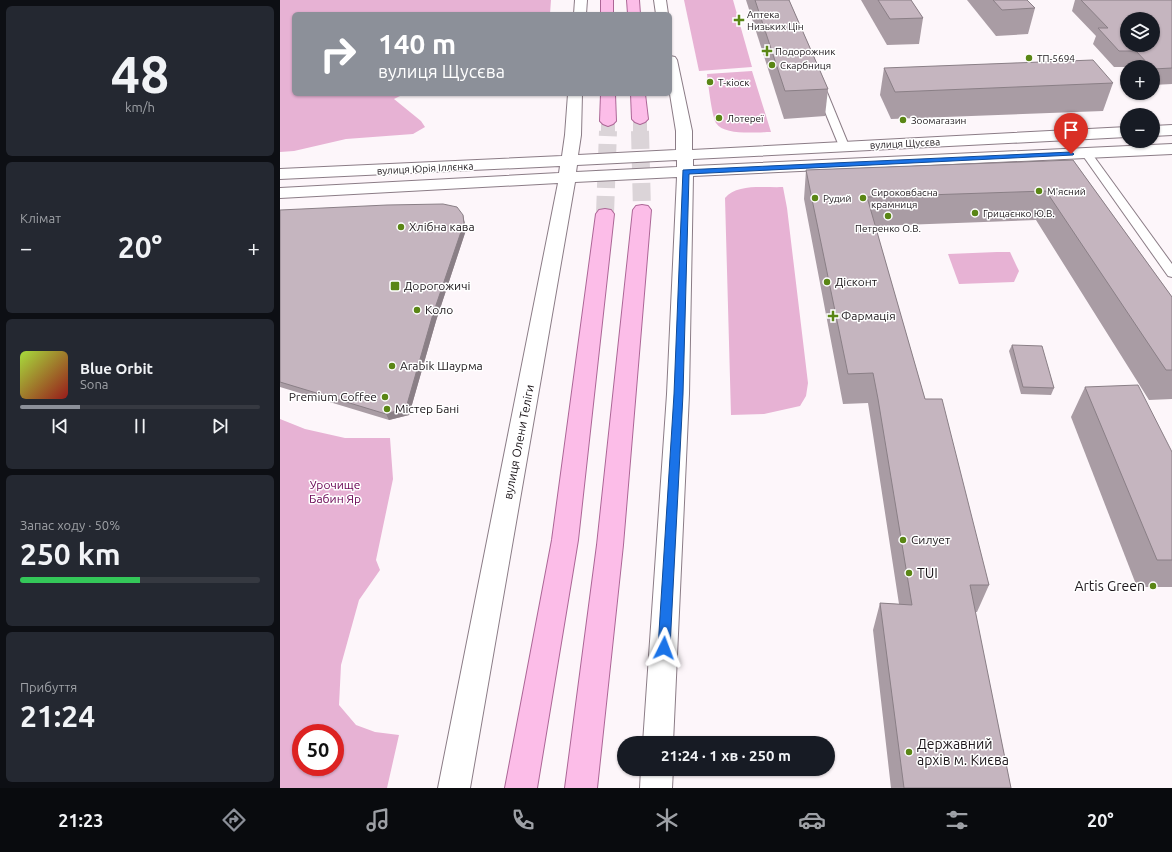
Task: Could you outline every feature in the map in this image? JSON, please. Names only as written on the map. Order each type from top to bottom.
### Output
[{"type":"main road","points":[[580,12],[581,0]]},
{"type":"main road","points":[[607,0],[607,12]]},
{"type":"main road","points":[[633,0],[634,12]]},
{"type":"main road","points":[[660,0],[662,12]]},
{"type":"main road","points":[[658,736],[678,394],[685,163],[684,131],[672,70]]},
{"type":"main road","name":"вулиця Олени Теліги","points":[[454,788],[568,170],[573,135],[575,96]]},
{"type":"main road","points":[[608,96],[608,121]]},
{"type":"main road","points":[[638,96],[640,119]]},
{"type":"main road","points":[[1160,131],[1172,130]]},
{"type":"main road","name":"вулиця Щусєва","points":[[685,163],[844,146],[1120,132]]},
{"type":"main road","name":"вулиця Щусєва","points":[[685,163],[1086,153],[1172,149]]},
{"type":"main road","points":[[568,170],[685,163]]},
{"type":"main road","name":"вулиця Юрія Іллєнка","points":[[280,174],[568,170]]},
{"type":"main road","name":"вулиця Юрія Іллєнка","points":[[280,193],[568,170]]},
{"type":"main road","points":[[581,788],[610,545],[642,210]]},
{"type":"main road","points":[[521,788],[565,540],[605,214]]},
{"type":"main road","points":[[656,788],[657,776]]},
{"type":"lane","points":[[815,74],[844,146]]},
{"type":"lane","points":[[1086,153],[1172,273]]},
{"type":"green space","points":[[280,0],[551,0],[550,12],[292,12],[292,96],[400,96],[394,99],[421,121],[425,127],[413,134],[346,139],[294,151],[280,152]]},
{"type":"green space","points":[[684,0],[733,0],[752,67],[699,71]]},
{"type":"green space","points":[[752,71],[771,132],[733,132],[720,127],[716,123],[713,114],[707,74]]},
{"type":"green space","points":[[783,187],[787,208],[808,383],[806,396],[800,406],[764,414],[731,415],[725,198],[730,193],[744,188]]},
{"type":"green space","points":[[1010,252],[1019,271],[1014,282],[959,284],[948,254]]},
{"type":"green space","name":"Урочище Бабин Яр","points":[[280,419],[305,429],[345,438],[390,438],[393,479],[376,560],[380,570],[359,600],[341,665],[339,705],[356,725],[375,732],[399,735],[387,788],[280,788]]},
{"type":"building","points":[[755,0],[789,0],[828,89],[785,91]]},
{"type":"building","points":[[878,0],[911,0],[923,18],[890,19]]},
{"type":"building","points":[[993,0],[1027,0],[1035,8],[1002,10]]},
{"type":"building","points":[[1081,0],[1172,0],[1172,68],[1160,69],[1160,60],[1144,60],[1137,52],[1160,52],[1160,12],[1120,12],[1120,51],[1098,28],[1108,28]]},
{"type":"building","points":[[1093,60],[1113,83],[895,92],[884,68]]},
{"type":"building","points":[[1073,160],[1172,297],[1172,370],[1166,370],[1046,191],[867,197],[925,399],[942,399],[989,585],[970,585],[1011,788],[904,788],[880,603],[912,605],[873,373],[848,374],[806,170]]},
{"type":"building","name":"Дорогожичі","points":[[443,204],[457,207],[463,215],[464,223],[433,314],[406,408],[386,414],[280,382],[280,210]]},
{"type":"building","points":[[1012,345],[1042,346],[1054,388],[1023,387]]},
{"type":"building","points":[[1138,385],[1172,452],[1172,560],[1157,560],[1085,387]]},
{"type":"tunnel","points":[[640,119],[640,131]]},
{"type":"tunnel","points":[[608,121],[608,131]]},
{"type":"tunnel","points":[[605,214],[608,131]]},
{"type":"tunnel","points":[[640,131],[642,210]]},
{"type":"place","name":"Аптека Низьких Цін","points":[[739,20]]},
{"type":"place","name":"Подорожник","points":[[767,51]]},
{"type":"place","name":"ТП-5694","points":[[1029,58]]},
{"type":"place","name":"Скарбниця","points":[[772,65]]},
{"type":"place","name":"Т-кіоск","points":[[710,82]]},
{"type":"place","name":"Лотереї","points":[[719,118]]},
{"type":"place","name":"Зоомагазин","points":[[903,120]]},
{"type":"place","name":"М'ясний","points":[[1039,191]]},
{"type":"place","name":"Рудий","points":[[815,198]]},
{"type":"place","name":"Сироковбасна крамниця","points":[[863,198]]},
{"type":"place","name":"Грицаєнко Ю.В.","points":[[975,213]]},
{"type":"place","name":"Петренко О.В.","points":[[888,216]]},
{"type":"place","name":"Хлібна кава","points":[[401,227]]},
{"type":"place","name":"Дісконт","points":[[827,282]]},
{"type":"place","name":"Дорогожичі","points":[[395,286]]},
{"type":"place","name":"Коло","points":[[417,310]]},
{"type":"place","name":"Фармація","points":[[833,316]]},
{"type":"place","name":"Arabik Шаурма","points":[[392,366]]},
{"type":"place","name":"Premium Coffee","points":[[385,397]]},
{"type":"place","name":"Містер Бані","points":[[387,409]]},
{"type":"place","name":"Силует","points":[[903,540]]},
{"type":"place","name":"TUI","points":[[909,573]]},
{"type":"place","name":"Artis Green","points":[[1153,586]]},
{"type":"place","name":"Державний архів м. Києва","points":[[909,752]]},
{"type":"route","points":[[664,648],[678,394],[685,172],[1071,154]]}]
